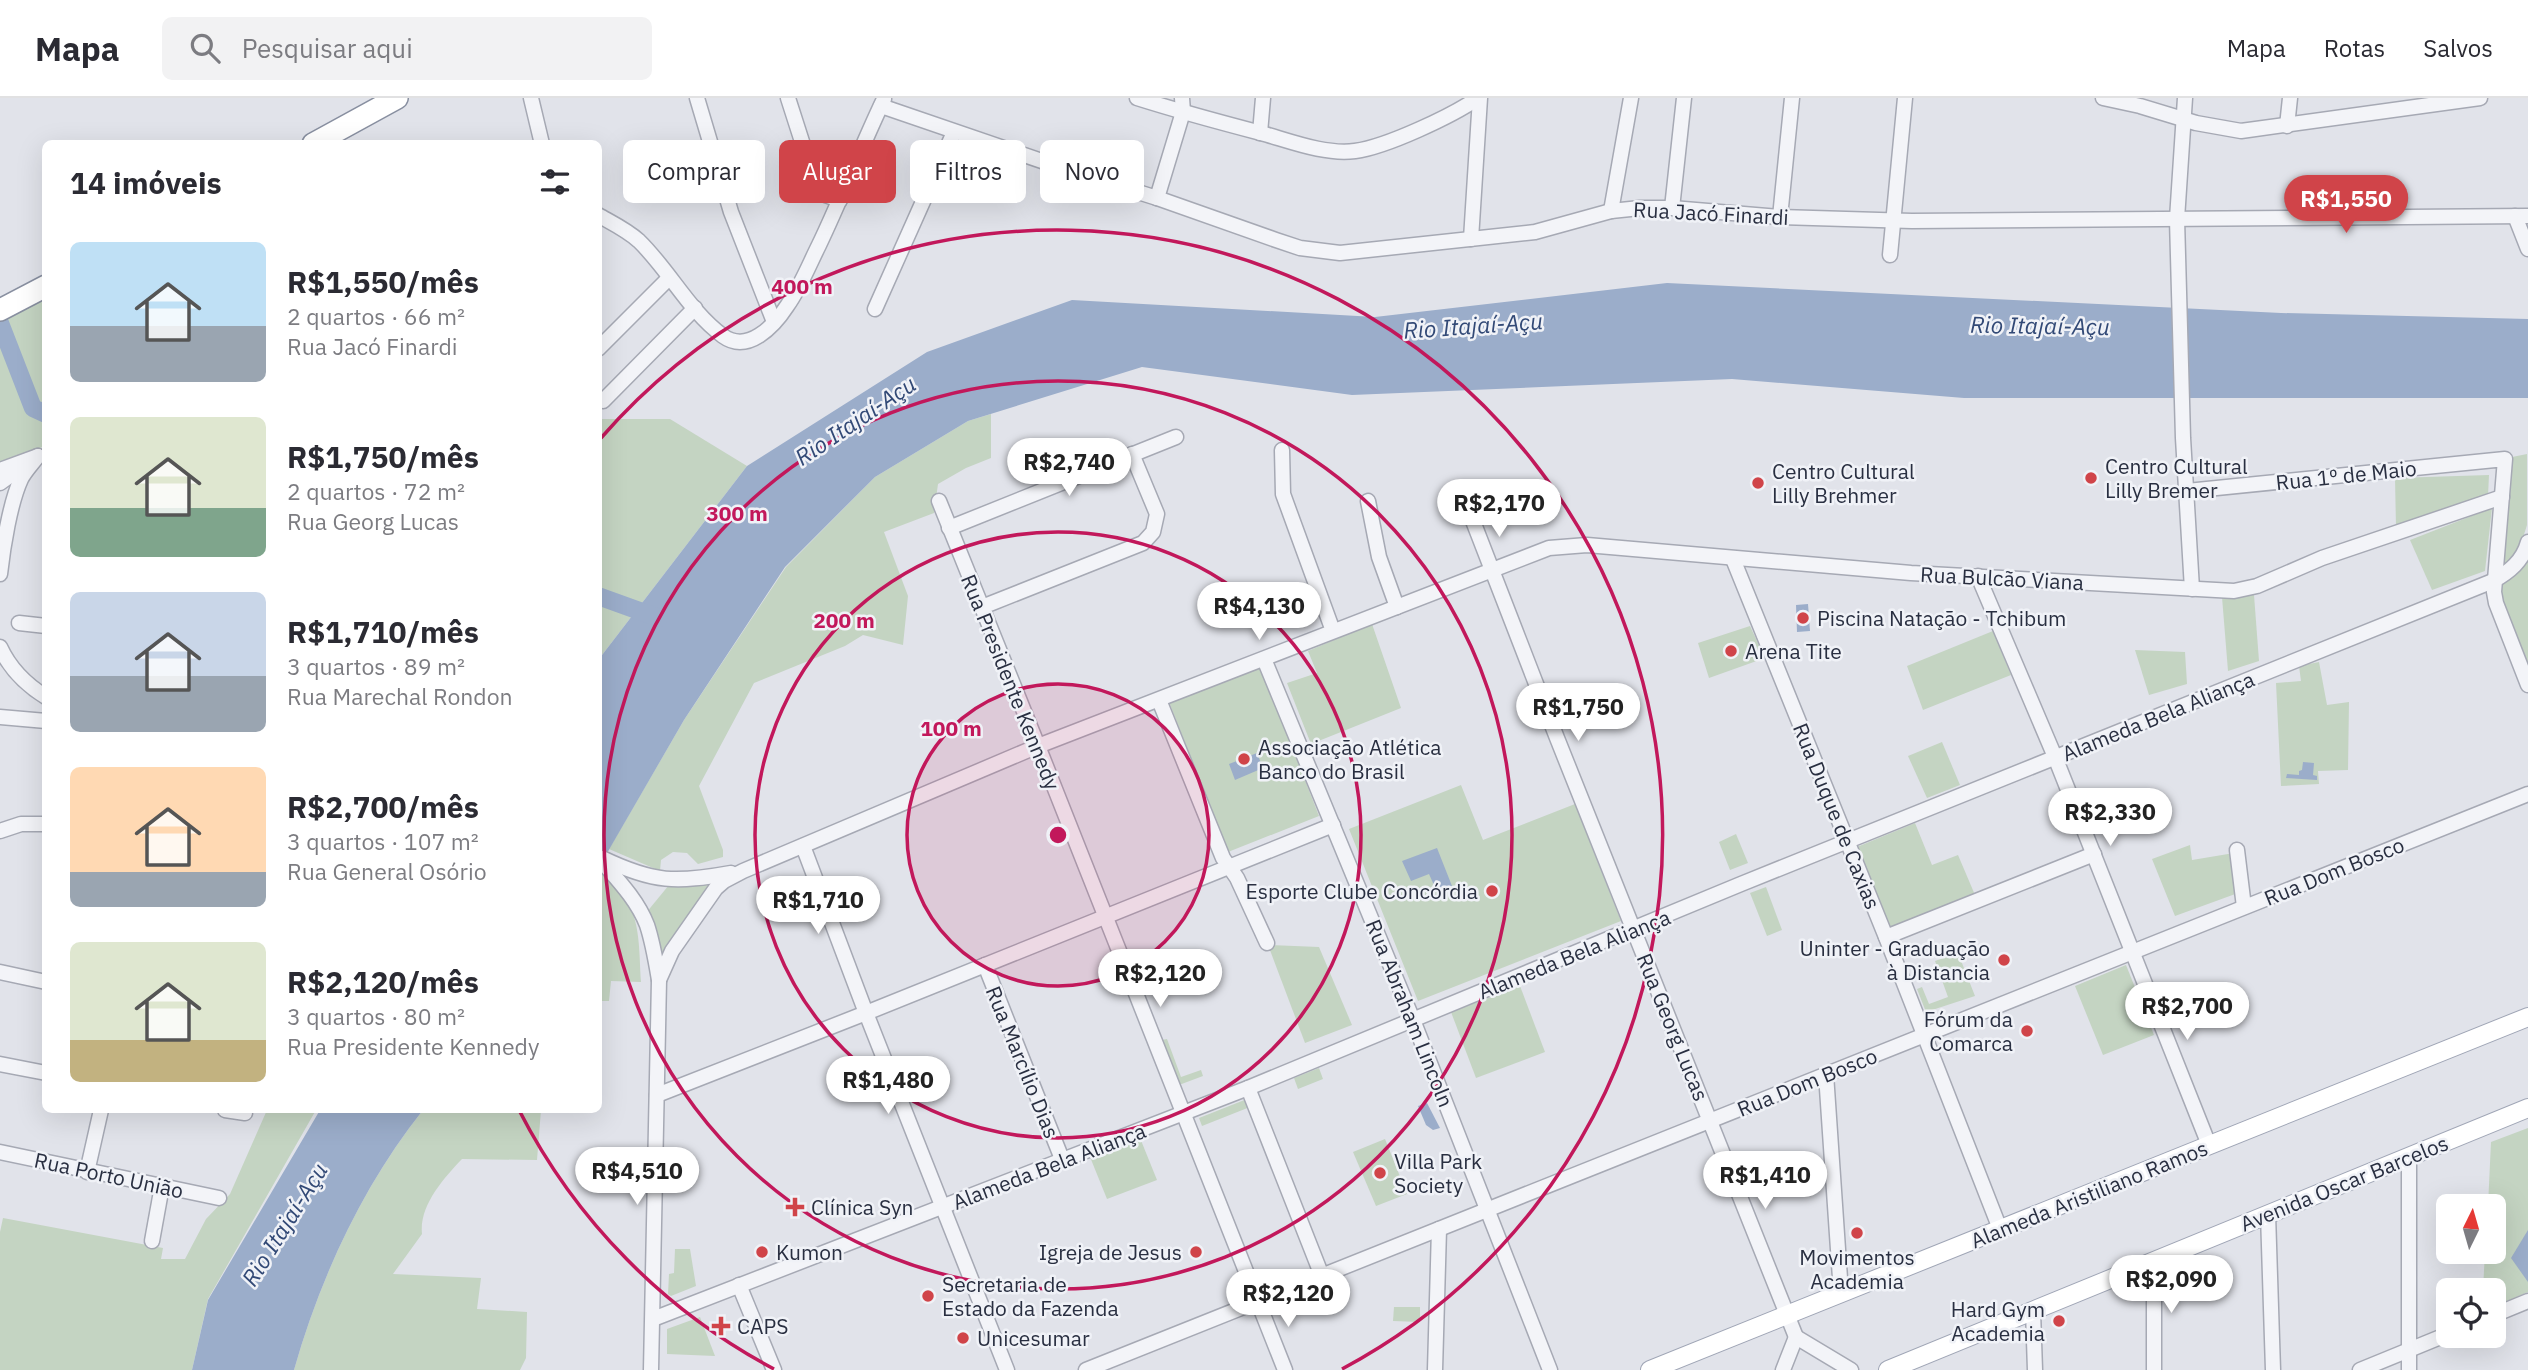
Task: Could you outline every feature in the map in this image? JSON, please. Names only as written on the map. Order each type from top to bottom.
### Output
[{"type":"highway","points":[[320,140],[397,98]]},
{"type":"highway","points":[[4,308],[42,288]]},
{"type":"main road","name":"Alameda Aristiliano Ramos","points":[[1650,1370],[2528,1017]]},
{"type":"main road","name":"Avenida Oscar Barcelos","points":[[1888,1370],[2528,1108]]},
{"type":"street","points":[[531,98],[541,140]]},
{"type":"street","points":[[697,98],[731,212],[774,322]]},
{"type":"street","points":[[788,98],[801,140]]},
{"type":"street","points":[[1137,98],[1183,105],[1260,133],[1316,148],[1353,152],[1382,144],[1454,113],[1479,98]]},
{"type":"street","points":[[1260,133],[1263,98]]},
{"type":"street","points":[[1471,239],[1479,98]]},
{"type":"street","points":[[1611,211],[1631,98]]},
{"type":"street","points":[[1672,208],[1684,98]]},
{"type":"street","points":[[1780,217],[1792,98]]},
{"type":"street","points":[[1890,255],[1905,98]]},
{"type":"street","points":[[2104,98],[2228,130],[2287,126],[2395,104],[2480,98]]},
{"type":"street","points":[[2185,98],[2177,219],[2183,438],[2192,589]]},
{"type":"street","points":[[2287,126],[2290,98]]},
{"type":"street","points":[[866,140],[883,102]]},
{"type":"street","name":"Rua Jacó Finardi","points":[[883,102],[954,132],[1276,240],[1321,252],[1358,253],[1552,229],[1611,211],[1672,208],[1780,217],[1894,220],[2521,216]]},
{"type":"street","points":[[1157,198],[1183,105]]},
{"type":"street","points":[[875,310],[954,132]]},
{"type":"street","points":[[602,218],[639,241],[695,308],[723,336],[732,342],[742,343],[751,341],[774,322],[794,294],[839,203]]},
{"type":"street","points":[[2521,216],[2528,249]]},
{"type":"street","points":[[602,345],[669,278]]},
{"type":"street","points":[[603,401],[695,308]]},
{"type":"street","points":[[950,528],[1176,437]]},
{"type":"street","points":[[1282,450],[1283,494],[1333,631]]},
{"type":"street","points":[[982,607],[1143,542],[1148,537],[1157,524],[1157,514],[1132,454]]},
{"type":"street","points":[[0,470],[42,455]]},
{"type":"street","points":[[0,483],[42,455]]},
{"type":"street","points":[[2,550],[18,487],[25,473],[42,455]]},
{"type":"street","name":"Rua 1º de Maio","points":[[2187,491],[2505,459],[2502,497]]},
{"type":"street","points":[[2502,497],[2493,581],[2496,603],[2528,685]]},
{"type":"street","name":"Rua Bulcão Viana","points":[[743,871],[1038,746],[1491,569],[1534,553],[1563,546],[1587,545],[1911,573],[2234,591],[2257,586],[2322,558],[2502,497]]},
{"type":"street","name":"Rua Presidente Kennedy","points":[[939,501],[1285,1370]]},
{"type":"street","points":[[1368,501],[1379,557],[1396,607]]},
{"type":"street","name":"Rua Georg Lucas","points":[[1473,521],[1796,1337]]},
{"type":"street","points":[[0,522],[0,574]]},
{"type":"street","name":"Alameda Bela Aliança","points":[[653,1319],[1184,1114],[1847,841],[2472,590],[2511,571],[2524,553],[2528,542]]},
{"type":"street","name":"Rua Duque de Caxias","points":[[1733,559],[1886,937],[2000,1229]]},
{"type":"street","points":[[1978,576],[2055,757],[2209,1145]]},
{"type":"street","points":[[2472,590],[2496,603]]},
{"type":"street","points":[[19,623],[42,626]]},
{"type":"street","points":[[0,647],[11,668],[42,694]]},
{"type":"street","name":"Rua Abraham Lincoln","points":[[1264,659],[1413,1020],[1550,1370]]},
{"type":"street","points":[[1158,699],[1223,858],[1237,878],[1266,943]]},
{"type":"street","points":[[0,716],[42,720]]},
{"type":"street","points":[[1008,759],[1034,763],[1048,772]]},
{"type":"street","name":"Rua Dom Bosco","points":[[1086,1370],[2528,794]]},
{"type":"street","points":[[0,831],[21,824],[42,824]]},
{"type":"street","points":[[657,1095],[1333,825]]},
{"type":"street","points":[[803,846],[1007,1370]]},
{"type":"street","points":[[2237,850],[2244,907]]},
{"type":"street","points":[[1886,937],[2094,854]]},
{"type":"street","points":[[602,859],[634,874],[672,881],[709,878],[743,871]]},
{"type":"street","points":[[602,862],[639,909],[647,925],[659,980],[651,1370]]},
{"type":"street","points":[[659,980],[672,951],[716,888],[743,871]]},
{"type":"street","name":"Rua Marcílio Dias","points":[[985,965],[1062,1159]]},
{"type":"street","points":[[0,972],[42,981]]},
{"type":"street","points":[[0,1064],[42,1072]]},
{"type":"street","points":[[1826,1074],[1841,1293]]},
{"type":"street","points":[[1248,1088],[1322,1276]]},
{"type":"street","points":[[87,1172],[100,1113]]},
{"type":"street","name":"Rua Porto União","points":[[0,1152],[219,1198]]},
{"type":"street","points":[[2409,1156],[2409,1370]]},
{"type":"street","points":[[152,1241],[162,1186]]},
{"type":"street","points":[[2268,1214],[2273,1370]]},
{"type":"street","points":[[1435,1370],[1438,1229]]},
{"type":"street","points":[[2154,1261],[2154,1370]]},
{"type":"street","points":[[739,1285],[774,1370]]},
{"type":"street","points":[[2506,1310],[2528,1301]]},
{"type":"street","points":[[2033,1311],[2035,1370]]},
{"type":"street","points":[[1783,1370],[1796,1337],[1851,1370]]},
{"type":"street","points":[[2360,1370],[2436,1339]]},
{"type":"green space","points":[[42,299],[42,447],[0,464],[0,320]]},
{"type":"green space","points":[[991,414],[991,458],[938,484],[934,513],[884,532],[908,596],[903,645],[863,635],[845,646],[754,683],[699,786],[723,850],[723,857],[698,864],[687,853],[673,852],[661,860],[660,871],[609,849],[684,720],[786,567],[875,477],[968,421]]},
{"type":"green space","points":[[602,419],[670,419],[747,466],[602,655]]},
{"type":"green space","points":[[2527,454],[2527,525],[2518,554],[2504,568],[2512,457]]},
{"type":"green space","points":[[2489,475],[2488,496],[2396,527],[2395,478]]},
{"type":"green space","points":[[2492,508],[2485,571],[2432,590],[2410,540]]},
{"type":"green space","points":[[2528,549],[2528,672],[2499,604],[2500,582]]},
{"type":"green space","points":[[2254,595],[2259,661],[2228,671],[2222,597]]},
{"type":"green space","points":[[1372,624],[1401,708],[1311,744],[1287,683],[1317,673],[1308,651]]},
{"type":"green space","name":"Arena Tite","points":[[1750,626],[1765,658],[1709,678],[1698,643]]},
{"type":"green space","points":[[1993,631],[2011,675],[1923,710],[1907,666]]},
{"type":"green space","points":[[2135,650],[2185,652],[2187,684],[2149,695]]},
{"type":"green space","points":[[2319,662],[2327,705],[2349,702],[2348,770],[2318,771],[2319,784],[2281,786],[2276,683],[2301,681],[2299,666]]},
{"type":"green space","name":"Associação Atlética Banco do Brasil","points":[[1261,667],[1319,816],[1228,852],[1169,702]]},
{"type":"green space","points":[[1942,742],[1960,785],[1927,798],[1908,756]]},
{"type":"green space","name":"Esporte Clube Concórdia","points":[[1461,785],[1483,840],[1575,804],[1621,921],[1418,1001],[1349,829]]},
{"type":"green space","points":[[1915,823],[1932,865],[1958,855],[1975,895],[1890,929],[1857,847]]},
{"type":"green space","points":[[1736,834],[1748,863],[1730,870],[1719,842]]},
{"type":"green space","points":[[2190,845],[2192,860],[2234,853],[2238,893],[2175,916],[2152,859]]},
{"type":"green space","points":[[602,873],[620,890],[634,916],[641,982],[611,981],[609,1001],[602,1001]]},
{"type":"green space","points":[[726,876],[661,959],[646,913],[669,885]]},
{"type":"green space","points":[[1766,887],[1782,930],[1767,936],[1750,893]]},
{"type":"green space","points":[[1268,945],[1319,947],[1352,1025],[1305,1043]]},
{"type":"green space","points":[[1958,953],[1975,996],[1926,1012],[1917,989],[1922,987],[1929,1004],[1948,997],[1935,961]]},
{"type":"green space","points":[[2126,965],[2154,1035],[2103,1055],[2075,986]]},
{"type":"green space","points":[[1520,986],[1545,1052],[1476,1078],[1451,1012]]},
{"type":"green space","points":[[1167,1039],[1181,1077],[1201,1070],[1203,1076],[1179,1085],[1162,1040]]},
{"type":"green space","points":[[1319,1068],[1323,1079],[1298,1089],[1294,1078]]},
{"type":"green space","points":[[1247,1099],[1250,1107],[1202,1126],[1199,1118]]},
{"type":"green space","points":[[266,1113],[314,1113],[208,1299],[192,1370],[0,1370],[0,1232],[3,1218],[163,1248],[161,1259],[185,1259],[206,1219],[230,1194]]},
{"type":"green space","points":[[421,1113],[541,1113],[537,1160],[462,1159],[428,1203],[422,1234],[393,1274],[481,1278],[477,1309],[527,1312],[526,1358],[520,1370],[294,1370],[330,1267],[363,1201],[401,1139]]},
{"type":"green space","points":[[2528,1128],[2528,1292],[2506,1302],[2506,1278],[2484,1278],[2484,1264],[2506,1264],[2506,1194],[2489,1194],[2491,1142]]},
{"type":"green space","points":[[1138,1133],[1157,1180],[1107,1199],[1088,1152]]},
{"type":"green space","name":"Villa Park Society","points":[[1385,1139],[1407,1194],[1376,1206],[1353,1152]]},
{"type":"green space","points":[[675,1249],[690,1249],[696,1286],[671,1296],[668,1294],[669,1274],[674,1273]]},
{"type":"green space","points":[[1394,1307],[1420,1307],[1420,1322],[1393,1321]]},
{"type":"green space","points":[[700,1317],[715,1356],[667,1354],[667,1329]]},
{"type":"water","name":"Rio Itajaí-Açu","points":[[1667,283],[2281,313],[2528,319],[2528,398],[1964,398],[1732,379],[1352,395],[1142,367],[968,421],[875,477],[785,567],[684,720],[602,862],[602,655],[747,466],[927,352],[1072,300],[1375,317]]},
{"type":"water","name":"Piscina Natação - Tchibum","points":[[1808,604],[1810,631],[1797,632],[1796,605]]},
{"type":"water","points":[[1257,753],[1263,768],[1235,780],[1229,764]]},
{"type":"water","points":[[2303,762],[2314,763],[2313,775],[2317,776],[2317,780],[2286,778],[2287,774],[2299,775]]},
{"type":"water","points":[[1437,848],[1452,886],[1437,892],[1429,874],[1411,881],[1402,861]]},
{"type":"water","points":[[1427,1103],[1440,1128],[1433,1130],[1426,1125],[1418,1106]]},
{"type":"water","name":"Rio Itajaí-Açu","points":[[318,1113],[421,1113],[381,1169],[346,1234],[317,1301],[294,1370],[192,1370],[208,1300]]},
{"type":"water","points":[[2528,1230],[2528,1282],[2511,1258]]},
{"type":"waterway","points":[[0,323],[33,408],[42,412]]},
{"type":"waterway","points":[[602,597],[659,618]]},
{"type":"place","name":"Centro Cultural Lilly Bremer","points":[[2091,478]]},
{"type":"place","name":"Centro Cultural Lilly Brehmer","points":[[1758,483]]},
{"type":"place","name":"Piscina Natação - Tchibum","points":[[1803,618]]},
{"type":"place","name":"Arena Tite","points":[[1731,651]]},
{"type":"place","name":"Associação Atlética Banco do Brasil","points":[[1244,759]]},
{"type":"place","name":"Esporte Clube Concórdia","points":[[1492,891]]},
{"type":"place","name":"Uninter - Graduação à Distancia","points":[[2004,960]]},
{"type":"place","name":"Fórum da Comarca","points":[[2027,1031]]},
{"type":"place","name":"Villa Park Society","points":[[1380,1173]]},
{"type":"place","name":"Clínica Syn","points":[[795,1207]]},
{"type":"place","name":"Movimentos Academia","points":[[1857,1233]]},
{"type":"place","name":"Kumon","points":[[762,1252]]},
{"type":"place","name":"Igreja de Jesus","points":[[1196,1252]]},
{"type":"place","name":"Secretaria de Estado da Fazenda","points":[[928,1296]]},
{"type":"place","name":"Hard Gym Academia","points":[[2059,1321]]},
{"type":"place","name":"CAPS","points":[[721,1326]]},
{"type":"place","name":"Unicesumar","points":[[963,1338]]}]
